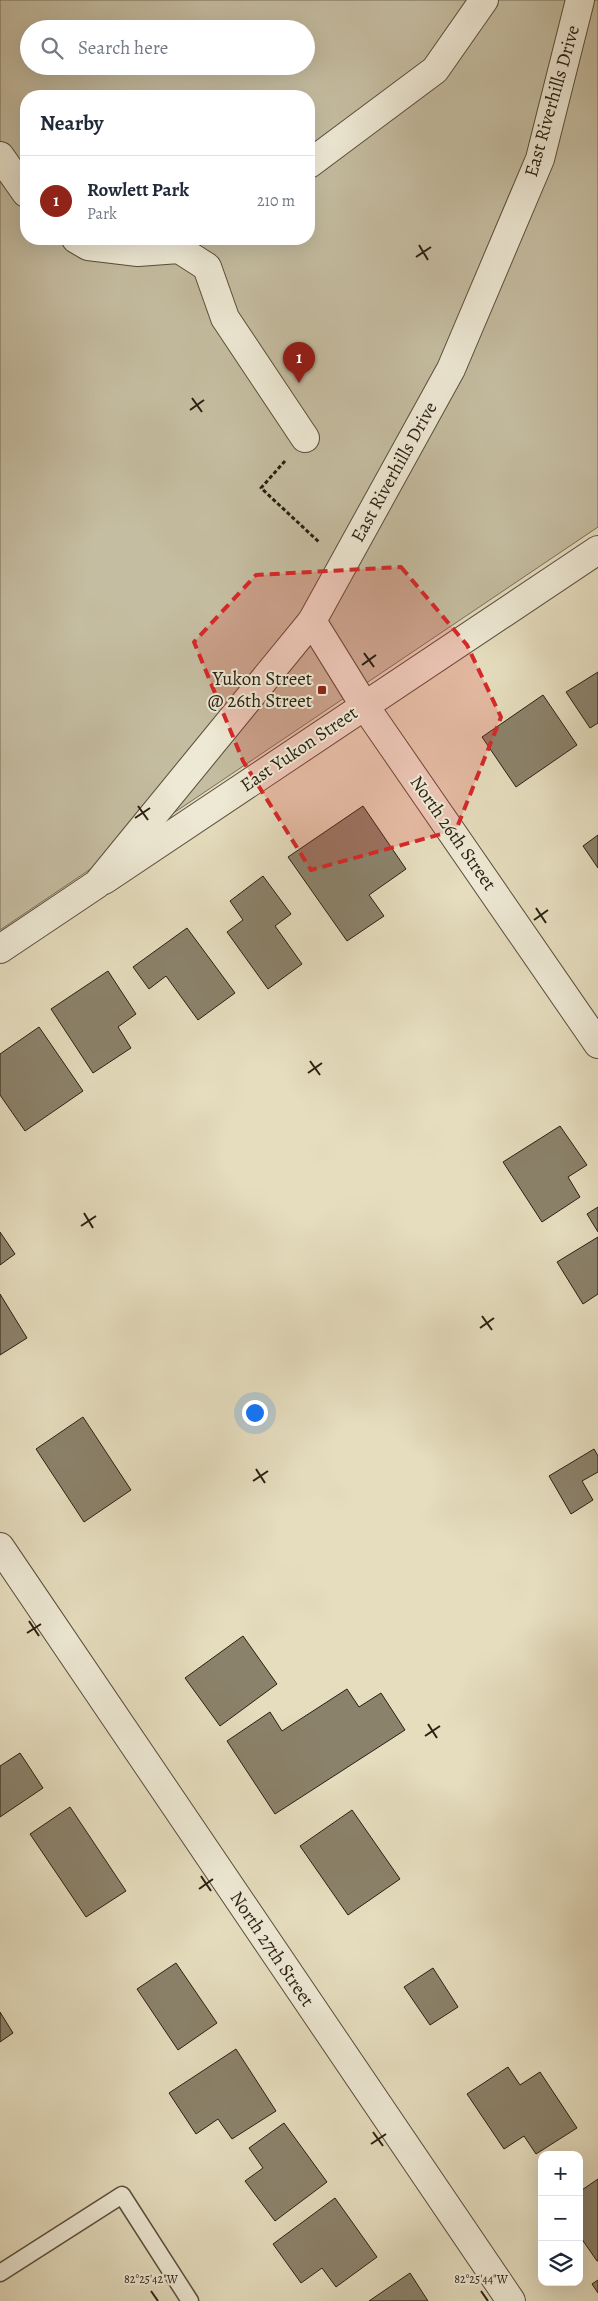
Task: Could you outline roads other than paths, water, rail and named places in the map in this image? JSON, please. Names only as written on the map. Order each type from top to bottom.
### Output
[{"type":"street","points":[[315,159],[434,70],[484,0]]},
{"type":"street","name":"East Riverhills Drive","points":[[97,884],[312,621],[451,369],[540,159],[580,0]]},
{"type":"street","points":[[0,156],[16,191]]},
{"type":"street","points":[[86,245],[138,252],[180,245]]},
{"type":"street","points":[[187,245],[207,267],[225,318],[305,438]]},
{"type":"street","name":"East Yukon Street","points":[[0,949],[598,550]]},
{"type":"street","name":"North 26th Street","points":[[312,621],[364,706],[598,1044]]},
{"type":"street","name":"North 27th Street","points":[[0,1546],[511,2301]]},
{"type":"lane","points":[[0,2273],[122,2196],[190,2301]]},
{"type":"place","name":"Rowlett Park","points":[[299,383]]},
{"type":"place","name":"Yukon Street @ 26th Street","points":[[322,690]]}]
